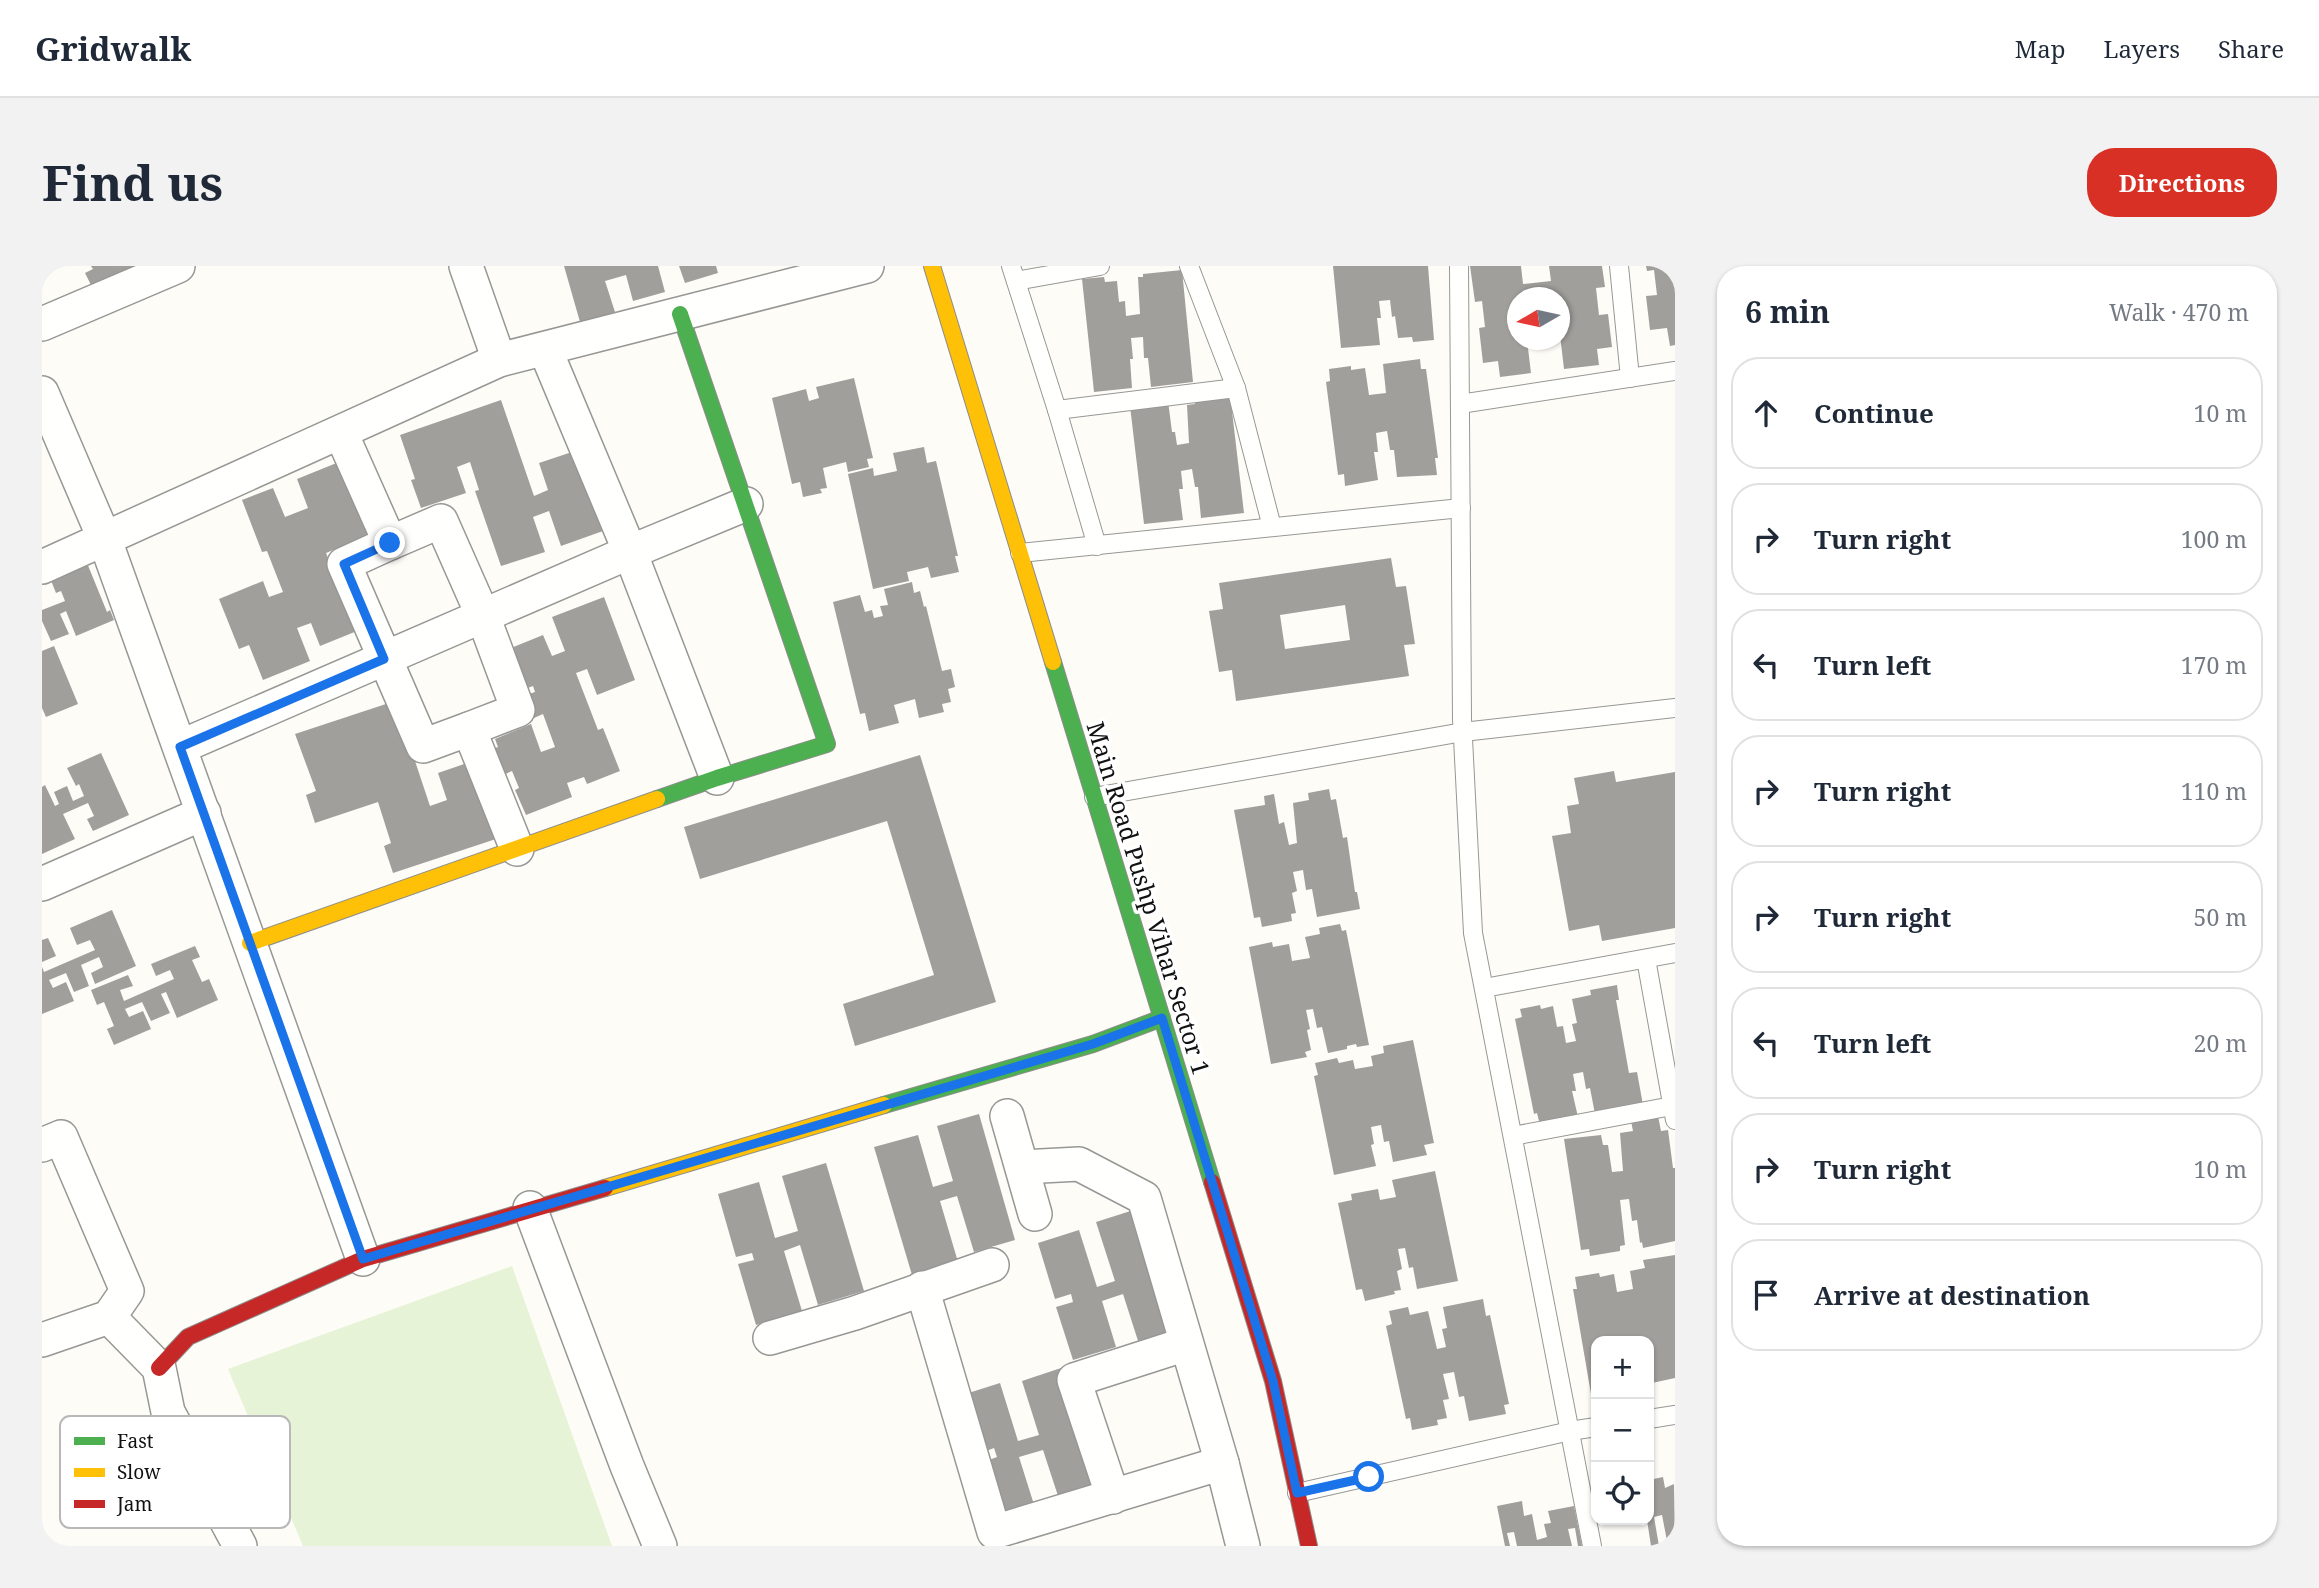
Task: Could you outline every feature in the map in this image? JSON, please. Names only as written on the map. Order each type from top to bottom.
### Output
[{"type":"street","points":[[42,324],[178,266]]},
{"type":"street","points":[[466,266],[499,360]]},
{"type":"street","name":"Main Road Pushp Vihar Sector 1","points":[[932,266],[1273,1381],[1309,1546]]},
{"type":"street","points":[[42,567],[499,360],[850,268]]},
{"type":"street","points":[[250,943],[717,778],[827,744],[680,314]]},
{"type":"street","points":[[545,349],[629,552],[717,778]]},
{"type":"street","points":[[42,393],[105,540],[363,1259]]},
{"type":"street","points":[[341,433],[390,543]]},
{"type":"street","points":[[180,747],[746,504]]},
{"type":"street","points":[[442,521],[483,616],[518,710],[423,746],[344,564],[442,521]]},
{"type":"street","points":[[469,729],[517,849]]},
{"type":"street","points":[[42,884],[204,813]]},
{"type":"street","points":[[159,1368],[188,1337],[363,1259],[1093,1044],[1162,1018]]},
{"type":"street","points":[[1007,1116],[1035,1214]]},
{"type":"street","points":[[42,1145],[61,1137],[127,1291],[108,1317],[42,1340]]},
{"type":"street","points":[[1022,1167],[1079,1164],[1144,1198],[1222,1463],[1243,1546]]},
{"type":"street","points":[[530,1208],[660,1546]]},
{"type":"street","points":[[770,1338],[855,1313],[992,1265]]},
{"type":"street","points":[[922,1288],[994,1532],[1222,1463]]},
{"type":"street","points":[[108,1317],[159,1368],[170,1416]]},
{"type":"street","points":[[1113,1497],[1074,1380],[1186,1344]]},
{"type":"street","points":[[230,1528],[240,1546]]},
{"type":"lane","points":[[1097,546],[1013,273],[1100,266]]},
{"type":"lane","points":[[1189,266],[1236,388],[1272,527]]},
{"type":"lane","points":[[1460,266],[1463,732],[1474,933],[1592,1546]]},
{"type":"lane","points":[[1619,266],[1630,378]]},
{"type":"lane","points":[[1460,404],[1675,372]]},
{"type":"lane","points":[[1057,410],[1236,388]]},
{"type":"lane","points":[[1020,553],[1461,508]]},
{"type":"lane","points":[[1094,797],[1463,732],[1675,708]]},
{"type":"lane","points":[[1484,988],[1675,953]]},
{"type":"lane","points":[[1513,1136],[1674,1113],[1646,959]]},
{"type":"lane","points":[[1654,1418],[1675,1415]]},
{"type":"lane","points":[[1297,1493],[1591,1428]]},
{"type":"green space","points":[[512,1266],[612,1546],[303,1546],[290,1515],[290,1416],[248,1416],[228,1369]]},
{"type":"building","points":[[91,266],[134,266],[93,289],[85,273],[93,269]]},
{"type":"building","points":[[564,266],[658,266],[665,292],[633,301],[626,275],[605,281],[615,312],[580,322]]},
{"type":"building","points":[[679,266],[716,266],[718,273],[685,283]]},
{"type":"building","points":[[1333,266],[1428,266],[1434,340],[1413,342],[1412,337],[1398,338],[1390,300],[1379,301],[1381,318],[1377,318],[1380,345],[1341,348]]},
{"type":"building","points":[[1470,266],[1521,266],[1523,284],[1551,281],[1549,266],[1602,266],[1605,287],[1596,288],[1599,315],[1608,314],[1612,347],[1597,349],[1599,365],[1564,369],[1562,350],[1570,350],[1570,287],[1507,287],[1507,350],[1528,350],[1531,373],[1500,377],[1498,361],[1483,363],[1479,328],[1485,327],[1482,301],[1475,302]]},
{"type":"building","points":[[1646,266],[1675,266],[1675,345],[1670,346],[1667,328],[1650,330],[1646,296],[1657,295],[1654,270],[1647,271]]},
{"type":"building","points":[[1182,270],[1193,382],[1151,387],[1148,358],[1144,358],[1143,337],[1131,338],[1132,388],[1094,392],[1082,279],[1104,277],[1105,282],[1117,281],[1119,302],[1125,301],[1126,316],[1140,314],[1138,277],[1143,277],[1143,274]]},
{"type":"building","points":[[1420,359],[1421,369],[1426,369],[1438,458],[1435,458],[1437,475],[1397,477],[1394,450],[1390,450],[1387,431],[1376,433],[1378,452],[1374,452],[1378,480],[1345,486],[1344,474],[1338,475],[1326,382],[1330,381],[1329,369],[1351,366],[1351,370],[1365,368],[1369,395],[1386,393],[1383,364]]},
{"type":"building","points":[[854,378],[873,458],[867,459],[869,467],[848,472],[846,462],[823,468],[827,488],[820,489],[822,493],[803,497],[800,482],[792,484],[772,398],[806,389],[809,401],[819,398],[816,387]]},
{"type":"building","points":[[1230,394],[1244,513],[1201,518],[1198,487],[1195,487],[1192,469],[1181,471],[1183,489],[1179,489],[1183,520],[1144,524],[1130,406],[1168,401],[1172,432],[1175,432],[1177,445],[1189,443],[1187,405],[1195,404],[1194,398]]},
{"type":"building","points":[[501,400],[534,496],[548,490],[539,463],[575,451],[603,531],[561,546],[549,511],[533,517],[545,552],[501,566],[475,491],[479,490],[470,462],[457,467],[466,493],[421,508],[411,480],[415,479],[400,435]]},
{"type":"building","points":[[924,447],[927,463],[936,461],[958,556],[955,556],[959,572],[931,578],[928,567],[907,572],[909,581],[873,589],[848,474],[873,468],[874,476],[897,471],[893,453]]},
{"type":"building","points":[[339,462],[368,536],[326,553],[357,631],[320,646],[311,623],[297,628],[310,661],[263,680],[249,645],[239,649],[219,599],[263,581],[269,597],[283,592],[267,551],[262,552],[242,500],[273,488],[285,517],[308,508],[297,479]]},
{"type":"building","points":[[1391,558],[1396,587],[1406,586],[1415,644],[1404,645],[1409,676],[1236,701],[1232,670],[1219,672],[1209,611],[1223,609],[1219,583]],"holes":[[[1345,605],[1350,640],[1285,649],[1280,615]]]},
{"type":"building","points":[[87,563],[107,612],[110,610],[114,620],[76,636],[66,611],[60,614],[69,634],[51,641],[42,621],[42,610],[65,601],[61,591],[56,593],[50,578]]},
{"type":"building","points":[[912,582],[914,593],[920,591],[924,607],[926,606],[942,671],[951,669],[955,687],[948,689],[951,702],[942,704],[944,712],[919,718],[915,699],[894,705],[899,723],[869,731],[865,713],[860,714],[833,602],[860,595],[865,612],[872,610],[874,618],[883,616],[880,606],[888,605],[884,589]]},
{"type":"building","points":[[604,597],[635,680],[597,695],[587,669],[576,673],[598,730],[603,728],[620,771],[587,784],[584,777],[567,783],[572,797],[526,815],[515,790],[519,788],[512,771],[499,777],[487,751],[498,747],[495,739],[531,724],[541,752],[555,747],[543,714],[534,718],[526,695],[535,692],[533,686],[525,689],[499,653],[543,635],[552,656],[565,651],[552,617]]},
{"type":"building","points":[[54,646],[78,704],[46,717],[42,708],[42,651]]},
{"type":"building","points":[[395,701],[430,806],[447,800],[438,773],[470,762],[496,839],[393,873],[384,846],[391,843],[378,802],[315,823],[306,795],[316,791],[295,734]]},
{"type":"building","points":[[101,753],[129,815],[93,831],[87,819],[94,816],[88,803],[63,814],[75,839],[42,854],[42,787],[45,785],[55,806],[59,804],[54,792],[67,786],[73,801],[84,796],[67,768]]},
{"type":"building","points":[[920,755],[996,1002],[855,1046],[843,1004],[934,975],[887,821],[700,879],[684,827]]},
{"type":"building","points":[[1614,771],[1616,782],[1675,772],[1675,928],[1602,941],[1599,925],[1569,931],[1552,836],[1571,833],[1567,806],[1579,804],[1574,778]]},
{"type":"building","points":[[1329,789],[1331,800],[1336,799],[1343,838],[1347,837],[1360,909],[1317,917],[1312,889],[1306,890],[1303,870],[1293,872],[1297,891],[1292,893],[1296,913],[1291,914],[1292,921],[1262,927],[1260,917],[1254,918],[1234,810],[1265,805],[1264,796],[1274,794],[1279,824],[1284,822],[1289,845],[1297,843],[1293,803],[1309,800],[1308,793]]},
{"type":"building","points":[[112,910],[136,966],[95,984],[91,973],[103,967],[99,957],[81,965],[89,986],[74,992],[66,973],[49,980],[53,988],[66,982],[74,1001],[42,1014],[42,967],[44,972],[95,950],[90,940],[77,945],[70,928]]},
{"type":"building","points":[[1340,924],[1342,931],[1346,930],[1369,1045],[1357,1047],[1356,1044],[1328,1053],[1322,1027],[1317,1028],[1313,1009],[1306,1010],[1311,1050],[1305,1052],[1307,1057],[1271,1064],[1249,947],[1272,942],[1273,947],[1289,944],[1292,961],[1310,958],[1305,937],[1320,934],[1319,928]]},
{"type":"building","points":[[48,938],[56,956],[42,962],[42,940]]},
{"type":"building","points":[[195,946],[200,957],[192,960],[202,982],[209,979],[218,1000],[177,1018],[166,992],[161,994],[170,1013],[151,1021],[142,1002],[125,1009],[129,1017],[143,1011],[151,1029],[114,1045],[107,1029],[114,1026],[104,1002],[97,1005],[91,990],[128,975],[133,986],[120,990],[124,1001],[174,979],[170,970],[156,976],[151,964]]},
{"type":"building","points":[[1617,985],[1619,1000],[1616,1000],[1629,1073],[1637,1072],[1643,1105],[1595,1114],[1590,1088],[1586,1089],[1583,1072],[1573,1074],[1576,1091],[1572,1091],[1578,1117],[1540,1125],[1537,1113],[1534,1114],[1515,1019],[1522,1017],[1520,1009],[1540,1005],[1541,1009],[1553,1006],[1557,1027],[1563,1026],[1566,1043],[1576,1041],[1572,1024],[1577,1023],[1572,999],[1591,995],[1590,990]]},
{"type":"building","points":[[1413,1040],[1434,1143],[1424,1145],[1427,1155],[1393,1162],[1389,1141],[1384,1142],[1381,1125],[1371,1127],[1374,1144],[1371,1145],[1376,1166],[1334,1175],[1314,1076],[1318,1075],[1315,1063],[1337,1058],[1339,1063],[1353,1060],[1355,1069],[1373,1066],[1371,1056],[1384,1053],[1383,1046]]},
{"type":"building","points":[[979,1114],[1015,1240],[974,1252],[957,1196],[940,1201],[958,1262],[912,1275],[874,1147],[918,1135],[933,1187],[953,1181],[937,1126]]},
{"type":"building","points":[[1658,1116],[1661,1131],[1668,1130],[1675,1168],[1675,1241],[1643,1248],[1637,1220],[1632,1221],[1629,1199],[1620,1200],[1625,1245],[1620,1246],[1620,1251],[1590,1256],[1589,1249],[1581,1250],[1564,1139],[1601,1135],[1603,1145],[1608,1145],[1612,1172],[1623,1171],[1620,1133],[1633,1131],[1631,1121]]},
{"type":"building","points":[[826,1163],[864,1291],[818,1305],[800,1245],[784,1251],[802,1311],[756,1325],[738,1264],[754,1260],[752,1253],[736,1257],[718,1194],[759,1182],[775,1238],[798,1231],[782,1176]]},
{"type":"building","points":[[1435,1171],[1458,1281],[1417,1289],[1413,1267],[1409,1268],[1405,1248],[1398,1249],[1402,1269],[1397,1271],[1401,1290],[1365,1301],[1362,1289],[1356,1290],[1338,1203],[1352,1200],[1351,1194],[1378,1189],[1380,1200],[1396,1197],[1392,1180]]},
{"type":"building","points":[[1140,1208],[1179,1332],[1139,1344],[1123,1294],[1102,1301],[1116,1347],[1073,1360],[1056,1307],[1073,1302],[1071,1294],[1055,1299],[1038,1243],[1079,1230],[1097,1287],[1115,1281],[1096,1222]]},
{"type":"building","points":[[1675,1255],[1675,1378],[1654,1383],[1654,1336],[1591,1336],[1591,1394],[1573,1289],[1577,1289],[1575,1277],[1599,1273],[1600,1277],[1614,1274],[1617,1292],[1633,1289],[1630,1271],[1645,1268],[1643,1260]]},
{"type":"building","points":[[1483,1299],[1486,1316],[1490,1315],[1509,1404],[1504,1405],[1506,1414],[1469,1421],[1464,1396],[1459,1397],[1454,1372],[1443,1374],[1449,1399],[1443,1400],[1447,1418],[1437,1420],[1438,1425],[1412,1430],[1410,1418],[1406,1419],[1386,1326],[1392,1324],[1389,1311],[1408,1307],[1410,1315],[1428,1311],[1437,1349],[1446,1347],[1442,1329],[1447,1328],[1443,1307]]},
{"type":"building","points":[[1064,1367],[1102,1488],[1060,1502],[1043,1450],[1019,1457],[1036,1511],[1000,1522],[981,1463],[997,1457],[994,1448],[978,1454],[959,1396],[1000,1383],[1018,1441],[1039,1435],[1022,1381]]},
{"type":"building","points":[[1663,1477],[1665,1488],[1674,1484],[1675,1546],[1668,1546],[1662,1515],[1654,1517],[1654,1479]]},
{"type":"building","points":[[1522,1501],[1524,1516],[1532,1514],[1537,1540],[1547,1537],[1544,1524],[1551,1523],[1548,1511],[1574,1506],[1582,1546],[1578,1546],[1575,1528],[1568,1529],[1572,1546],[1517,1546],[1514,1532],[1507,1533],[1510,1546],[1505,1546],[1497,1506]]},
{"type":"building","points":[[1654,1517],[1659,1546],[1651,1546],[1648,1525],[1654,1525]]},
{"type":"traffic: fast","points":[[657,799],[827,744],[680,314]]},
{"type":"traffic: fast","points":[[1053,662],[1212,1182]]},
{"type":"traffic: fast","points":[[884,1105],[1093,1044],[1162,1018]]},
{"type":"traffic: slow","points":[[932,266],[1053,662]]},
{"type":"traffic: slow","points":[[250,943],[657,799]]},
{"type":"traffic: slow","points":[[605,1188],[884,1105]]},
{"type":"traffic: jam","points":[[1212,1182],[1273,1381],[1309,1546]]},
{"type":"traffic: jam","points":[[159,1368],[188,1337],[363,1259],[605,1188]]},
{"type":"route","points":[[390,543],[344,564],[384,659],[180,747],[363,1259],[1093,1044],[1162,1018],[1273,1381],[1297,1493],[1369,1477]]}]
